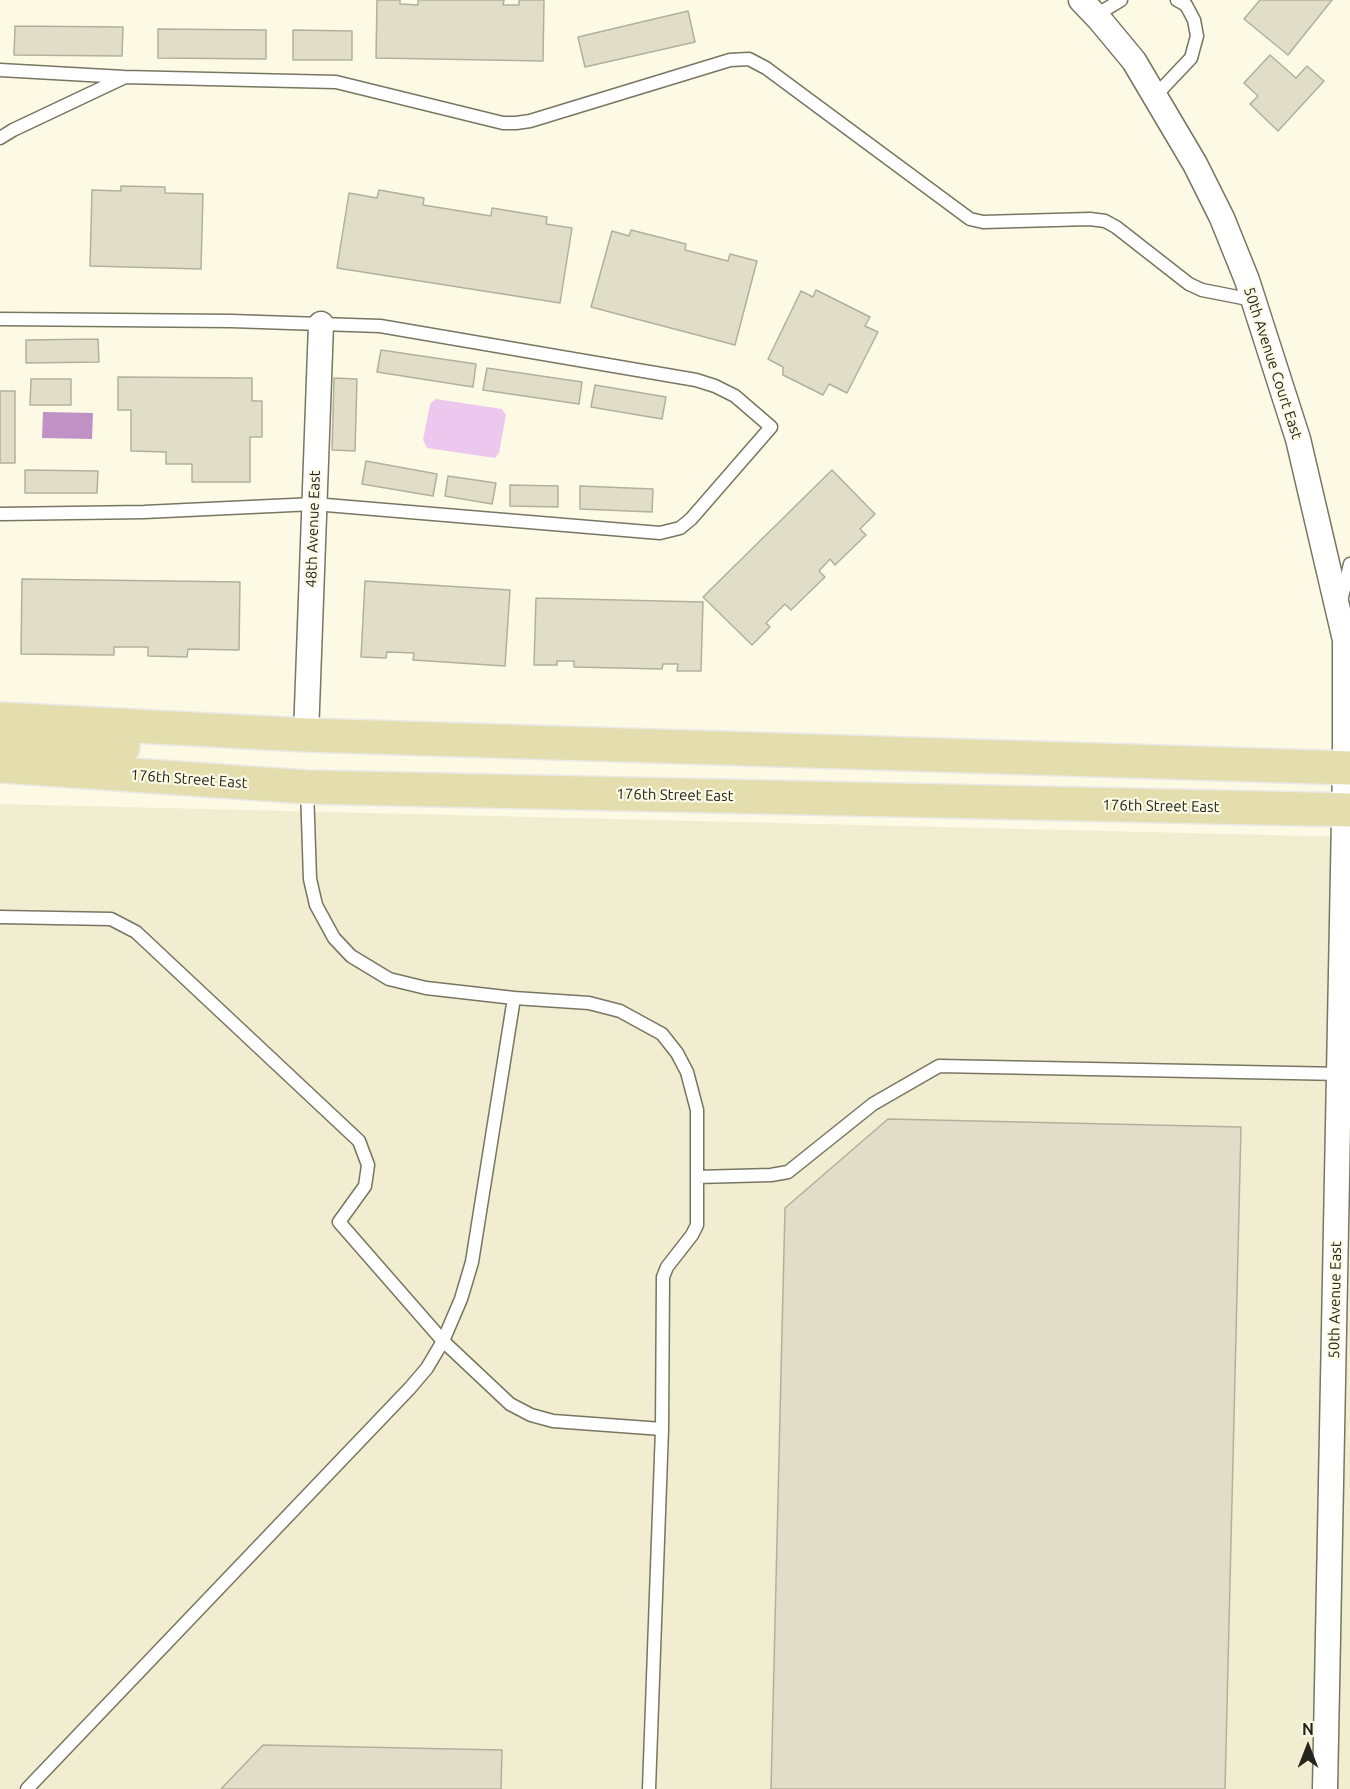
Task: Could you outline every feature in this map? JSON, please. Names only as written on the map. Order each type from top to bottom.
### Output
[{"type":"main road","points":[[0,720],[306,735],[1348,768]]},
{"type":"main road","points":[[0,743],[69,747],[178,747],[243,732]]},
{"type":"main road","name":"176th Street East","points":[[0,766],[307,787],[1347,810]]},
{"type":"street","name":"50th Avenue Court East","points":[[1088,8],[1134,61],[1195,164],[1222,218],[1253,300],[1298,439],[1345,640],[1347,810]]},
{"type":"street","name":"48th Avenue East","points":[[306,735],[321,324]]},
{"type":"street","name":"50th Avenue East","points":[[1325,1789],[1345,1074],[1347,810]]},
{"type":"lane","points":[[1088,8],[1121,0]]},
{"type":"lane","points":[[1155,96],[1191,58],[1197,36],[1194,20],[1186,5],[1177,0]]},
{"type":"lane","points":[[0,70],[124,77],[319,80],[336,82],[502,123],[516,123],[530,121],[730,60],[749,59],[766,68],[970,219],[983,222],[1090,219],[1105,221],[1116,227],[1189,284],[1202,291],[1253,300]]},
{"type":"lane","points":[[0,138],[124,77]]},
{"type":"lane","points":[[0,319],[380,326],[696,381],[715,386],[735,396],[771,427],[691,519],[680,528],[660,533],[314,504],[144,512],[0,514]]},
{"type":"lane","points":[[1338,611],[1350,564]]},
{"type":"lane","points":[[307,787],[310,879],[316,905],[334,938],[351,956],[389,980],[426,988],[514,998],[589,1003],[620,1011],[662,1034],[677,1053],[687,1072],[697,1110],[697,1225],[667,1267],[663,1277],[662,1429],[650,1789]]},
{"type":"lane","points":[[0,917],[111,920],[136,932],[360,1141],[368,1165],[365,1186],[339,1222],[443,1341],[510,1404],[531,1415],[553,1421],[662,1429]]},
{"type":"lane","points":[[27,1789],[427,1368],[443,1341],[461,1299],[472,1262],[514,998]]},
{"type":"lane","points":[[697,1177],[771,1175],[788,1172],[873,1104],[939,1066],[1345,1074]]},
{"type":"shaded area","points":[[436,399],[502,409],[506,415],[499,453],[495,458],[427,448],[423,440],[430,404]]},
{"type":"shaded area","points":[[43,412],[93,413],[92,439],[42,438]]},
{"type":"shaded area","points":[[0,804],[1350,837],[1350,1789],[0,1789]]},
{"type":"building","points":[[377,0],[400,0],[400,4],[418,5],[418,0],[504,0],[503,5],[519,5],[519,0],[544,0],[543,61],[376,58]]},
{"type":"building","points":[[1260,0],[1332,0],[1288,55],[1244,19]]},
{"type":"building","points":[[688,11],[695,42],[585,67],[578,37]]},
{"type":"building","points":[[15,26],[123,27],[122,56],[14,55]]},
{"type":"building","points":[[158,29],[266,30],[266,59],[158,58]]},
{"type":"building","points":[[293,30],[352,31],[352,60],[293,60]]},
{"type":"building","points":[[1270,55],[1296,78],[1307,66],[1324,81],[1278,131],[1250,104],[1258,96],[1244,83]]},
{"type":"building","points":[[121,186],[165,187],[165,193],[203,194],[201,269],[90,266],[92,190],[121,191]]},
{"type":"building","points":[[379,190],[424,198],[423,205],[491,216],[492,208],[547,217],[546,224],[572,228],[560,303],[337,268],[349,193],[377,198]]},
{"type":"building","points":[[631,230],[686,244],[685,250],[728,261],[730,254],[757,261],[735,345],[591,307],[612,231],[629,236]]},
{"type":"building","points":[[816,290],[870,317],[865,326],[878,332],[847,393],[829,384],[823,395],[783,375],[783,367],[768,359],[801,291],[813,297]]},
{"type":"building","points":[[98,339],[99,362],[26,363],[26,340]]},
{"type":"building","points":[[381,350],[476,364],[473,387],[377,372]]},
{"type":"building","points":[[487,368],[582,382],[579,404],[483,390]]},
{"type":"building","points":[[118,377],[252,378],[252,401],[262,401],[262,437],[250,437],[250,482],[192,482],[192,464],[166,464],[166,452],[131,451],[131,410],[118,410]]},
{"type":"building","points":[[334,378],[357,379],[355,451],[332,450]]},
{"type":"building","points":[[31,379],[71,379],[71,405],[30,405]]},
{"type":"building","points":[[595,385],[666,397],[662,419],[591,407]]},
{"type":"building","points":[[0,391],[15,391],[15,463],[0,463]]},
{"type":"building","points":[[366,461],[437,474],[433,496],[362,484]]},
{"type":"building","points":[[25,470],[98,471],[97,493],[25,493]]},
{"type":"building","points":[[832,470],[875,514],[860,529],[866,535],[835,565],[830,559],[819,571],[825,577],[791,610],[785,604],[766,623],[770,627],[752,645],[703,597]]},
{"type":"building","points":[[448,476],[496,483],[492,504],[445,496]]},
{"type":"building","points":[[510,485],[558,486],[558,507],[510,506]]},
{"type":"building","points":[[580,486],[653,489],[652,512],[580,509]]},
{"type":"building","points":[[22,579],[240,582],[239,650],[188,649],[187,657],[148,656],[148,647],[114,647],[114,655],[21,654]]},
{"type":"building","points":[[365,581],[510,590],[505,666],[413,660],[414,653],[387,652],[386,658],[361,657]]},
{"type":"building","points":[[536,598],[703,602],[701,671],[677,671],[678,664],[663,664],[662,669],[574,667],[574,661],[557,661],[557,665],[534,665]]},
{"type":"building","points":[[888,1119],[1241,1127],[1225,1789],[771,1789],[785,1208]]},
{"type":"building","points":[[263,1745],[502,1750],[501,1789],[221,1789]]}]
